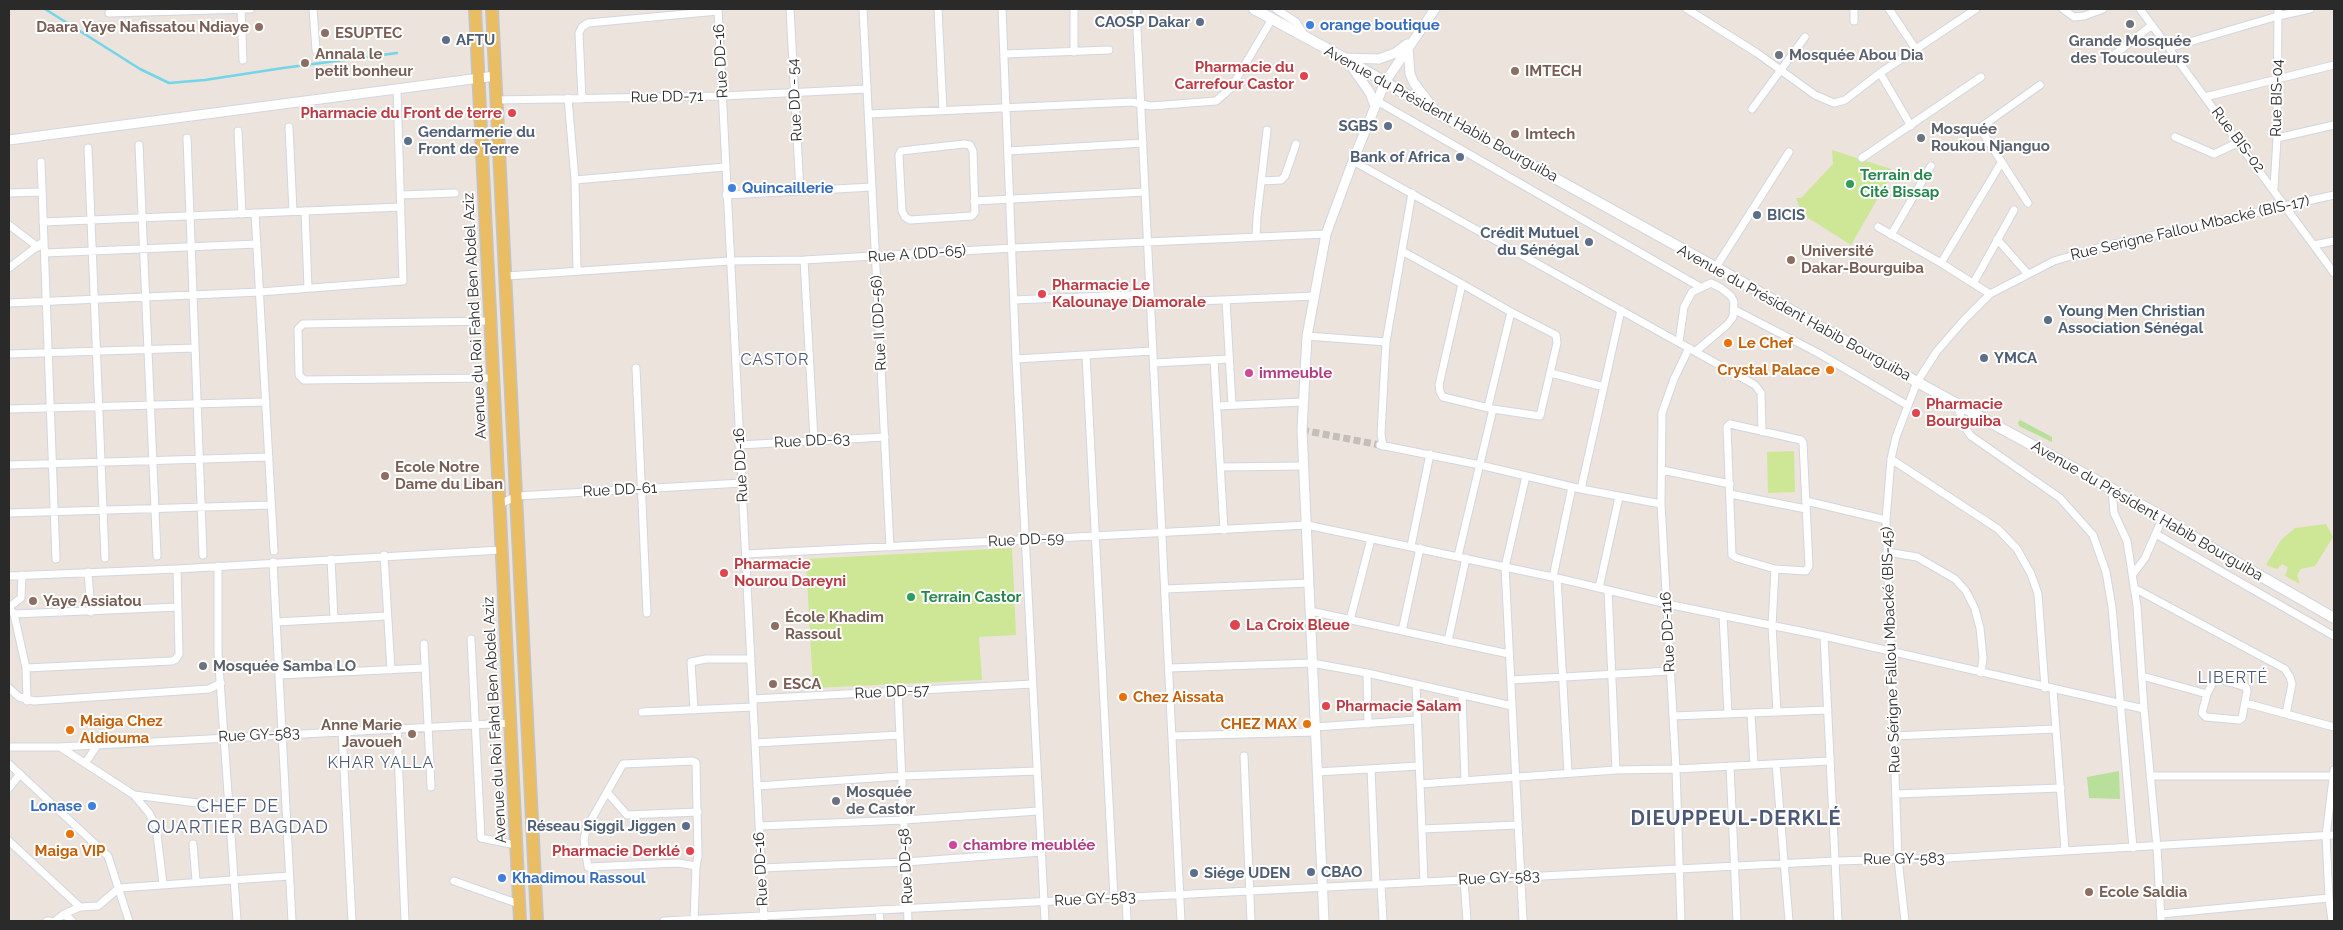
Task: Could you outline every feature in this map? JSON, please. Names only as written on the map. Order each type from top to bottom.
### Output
[{"type":"main road","name":"Avenue du Roi Fahd Ben Abdel Aziz","points":[[475,9],[520,921]]},
{"type":"main road","points":[[492,9],[507,276],[537,921]]},
{"type":"main road","name":"Avenue du Président Habib Bourguiba","points":[[1254,9],[1274,14],[1306,39],[1346,58],[1438,113],[1721,270],[1956,404],[2163,517],[2203,543],[2334,618]]},
{"type":"street","points":[[241,9],[243,60]]},
{"type":"street","points":[[109,13],[250,9]]},
{"type":"street","points":[[313,9],[316,50]]},
{"type":"street","name":"Rue DD - 54","points":[[790,9],[800,191]]},
{"type":"street","name":"Rue II (DD-56)","points":[[864,9],[890,547]]},
{"type":"street","points":[[938,9],[943,111]]},
{"type":"street","points":[[1002,9],[1016,358],[1044,921]]},
{"type":"street","points":[[1074,9],[1074,52]]},
{"type":"street","points":[[1136,9],[1182,921]]},
{"type":"street","points":[[1324,921],[1304,466],[1303,402],[1307,336],[1326,234],[1352,161],[1385,82],[1435,9]]},
{"type":"street","points":[[1687,9],[1741,43],[1815,95],[1830,102],[1839,103],[1915,48],[1976,9]]},
{"type":"street","points":[[1854,9],[1854,21]]},
{"type":"street","points":[[1888,9],[1915,48]]},
{"type":"street","points":[[2063,9],[2074,17],[2084,16],[2103,9]]},
{"type":"street","name":"Rue BIS-02","points":[[2140,9],[2274,188],[2334,273]]},
{"type":"street","points":[[2170,48],[2278,12],[2310,9]]},
{"type":"street","points":[[582,99],[579,33],[582,27],[588,23],[718,10]]},
{"type":"street","name":"Rue DD-16","points":[[718,10],[764,919]]},
{"type":"street","name":"Rue BIS-04","points":[[2274,188],[2277,138],[2278,12]]},
{"type":"street","points":[[868,114],[1132,102],[1151,106],[1216,101],[1231,88],[1274,14]]},
{"type":"street","points":[[2110,58],[2152,25]]},
{"type":"street","points":[[1752,109],[1805,37]]},
{"type":"street","points":[[1346,58],[1379,59],[1388,57],[1411,43]]},
{"type":"street","points":[[1411,43],[1410,74],[1414,83],[1438,113]]},
{"type":"street","points":[[1005,54],[1109,50]]},
{"type":"street","points":[[1346,58],[1376,104],[1700,287]]},
{"type":"street","points":[[2205,97],[2278,77],[2334,65]]},
{"type":"street","points":[[1880,73],[1911,126]]},
{"type":"street","points":[[9,140],[495,76]]},
{"type":"street","points":[[1862,158],[1981,77]]},
{"type":"street","points":[[2028,203],[1983,133],[1982,125],[2040,85]]},
{"type":"street","name":"Rue DD-71","points":[[497,100],[795,94],[867,89]]},
{"type":"street","points":[[9,303],[260,292],[403,281],[397,90]]},
{"type":"street","points":[[568,98],[575,180],[577,271]]},
{"type":"street","points":[[2277,138],[2334,125]]},
{"type":"street","points":[[289,127],[293,211]]},
{"type":"street","points":[[1256,237],[1268,130]]},
{"type":"street","points":[[238,131],[242,214]]},
{"type":"street","points":[[2175,137],[2214,154],[2239,142]]},
{"type":"street","points":[[187,138],[203,555]]},
{"type":"street","points":[[1008,151],[1143,143]]},
{"type":"street","points":[[955,144],[970,145],[973,151],[974,201],[975,212],[969,217],[910,220],[905,217],[902,211],[899,155],[901,150],[955,144]]},
{"type":"street","points":[[1261,181],[1281,180],[1285,176],[1296,144]]},
{"type":"street","points":[[139,145],[157,556]]},
{"type":"street","points":[[88,148],[105,558]]},
{"type":"street","points":[[1721,288],[1721,270],[1789,152]]},
{"type":"street","points":[[1352,161],[1759,388],[1762,432]]},
{"type":"street","points":[[41,162],[56,559]]},
{"type":"street","points":[[1941,263],[2001,163]]},
{"type":"street","points":[[1891,235],[1932,166]]},
{"type":"street","points":[[575,180],[725,167]]},
{"type":"street","points":[[726,195],[872,186]]},
{"type":"street","points":[[9,192],[42,192]]},
{"type":"street","points":[[974,201],[1146,192]]},
{"type":"street","points":[[401,195],[455,193]]},
{"type":"street","points":[[1412,193],[1386,342],[1381,445],[1480,464],[1581,489],[1661,504]]},
{"type":"street","name":"Rue Serigne Fallou Mbacké (BIS-17)","points":[[1917,382],[1937,351],[1990,294],[2028,273],[2061,258],[2092,249],[2334,195]]},
{"type":"street","points":[[44,222],[401,206]]},
{"type":"street","points":[[1974,282],[2014,210]]},
{"type":"street","points":[[304,211],[308,288]]},
{"type":"street","points":[[255,213],[274,551]]},
{"type":"street","points":[[9,225],[38,246]]},
{"type":"street","points":[[1878,227],[1974,282],[1990,294]]},
{"type":"street","name":"Rue A (DD-65)","points":[[507,276],[730,262],[875,257],[1013,248],[1326,234]]},
{"type":"street","points":[[1997,239],[2028,273]]},
{"type":"street","points":[[9,268],[44,241]]},
{"type":"street","points":[[2314,245],[2334,241]]},
{"type":"street","points":[[45,253],[257,244]]},
{"type":"street","points":[[1402,251],[1462,284],[1511,312],[1556,336],[1558,338],[1540,416],[1491,408],[1443,397],[1440,392],[1439,385],[1462,284]]},
{"type":"street","points":[[804,260],[814,440]]},
{"type":"street","points":[[1679,342],[1684,307],[1692,292],[1711,283],[1721,288],[1731,296],[1735,310],[1728,325],[1692,349]]},
{"type":"street","points":[[1014,300],[1150,294]]},
{"type":"street","points":[[1151,304],[1315,296]]},
{"type":"street","points":[[1226,300],[1232,405]]},
{"type":"street","points":[[1581,489],[1621,310]]},
{"type":"street","points":[[1735,310],[1818,353],[1906,405]]},
{"type":"street","points":[[1448,641],[1462,557],[1511,312]]},
{"type":"street","points":[[490,321],[299,326],[299,375],[304,380],[493,378]]},
{"type":"street","points":[[1307,336],[1386,342]]},
{"type":"street","points":[[9,354],[195,348]]},
{"type":"street","name":"Rue DD-116","points":[[1681,921],[1676,769],[1661,504],[1662,414],[1674,379],[1692,349]]},
{"type":"street","points":[[1016,358],[1153,351]]},
{"type":"street","points":[[1086,355],[1114,898]]},
{"type":"street","points":[[1154,363],[1229,359]]},
{"type":"street","points":[[1214,360],[1224,530]]},
{"type":"street","points":[[636,368],[647,613]]},
{"type":"street","points":[[1551,373],[1604,387]]},
{"type":"street","name":"Rue Sérigne Fallou Mbacké (BIS-45)","points":[[1904,921],[1898,859],[1886,520],[1891,459],[1906,405],[1917,382]]},
{"type":"street","points":[[9,409],[266,402]]},
{"type":"street","points":[[1218,406],[1303,402]]},
{"type":"street","points":[[1956,404],[1966,430],[1971,436],[2060,498],[2093,534],[2106,572],[2110,598],[2133,848]]},
{"type":"street","points":[[1733,424],[1762,432],[1803,442],[1809,566],[1806,571],[1775,569],[1737,558],[1732,554],[1727,427],[1733,424]]},
{"type":"street","name":"Rue DD-63","points":[[740,445],[885,436]]},
{"type":"street","points":[[1411,546],[1430,454]]},
{"type":"street","points":[[9,465],[269,457]]},
{"type":"street","points":[[1891,459],[1998,529],[2017,550],[2031,574],[2038,594],[2045,688]]},
{"type":"street","points":[[1221,467],[1304,466]]},
{"type":"street","points":[[1662,470],[1730,484]]},
{"type":"street","points":[[1522,921],[1505,567],[1526,476]]},
{"type":"street","name":"Rue DD-61","points":[[500,504],[517,496],[742,483]]},
{"type":"street","points":[[1568,773],[1555,577],[1572,487]]},
{"type":"street","points":[[2112,490],[2114,513],[2127,540],[2133,574],[2157,846],[2161,917],[2329,898]]},
{"type":"street","points":[[1730,494],[1806,505],[1886,520]]},
{"type":"street","points":[[1599,588],[1619,497]]},
{"type":"street","points":[[9,513],[271,506]]},
{"type":"street","points":[[2133,574],[2145,558],[2163,517]]},
{"type":"street","name":"Rue DD-59","points":[[746,554],[1307,526],[1555,577],[1667,604],[1824,636],[2045,688],[2144,709]]},
{"type":"street","points":[[2156,534],[2334,636]]},
{"type":"street","points":[[1350,620],[1371,539]]},
{"type":"street","points":[[1402,631],[1420,548]]},
{"type":"street","points":[[9,576],[177,569],[384,555],[501,550]]},
{"type":"street","points":[[1887,552],[1917,558],[1955,579],[1966,591],[1975,609],[1980,628],[1983,658],[1982,673]]},
{"type":"street","points":[[384,555],[391,670]]},
{"type":"street","points":[[331,559],[334,619]]},
{"type":"street","points":[[273,562],[292,921]]},
{"type":"street","points":[[218,566],[218,652],[226,737],[237,921]]},
{"type":"street","points":[[26,668],[172,661],[179,654],[177,569]]},
{"type":"street","points":[[1775,569],[1772,626],[1777,712]]},
{"type":"street","points":[[88,572],[91,612]]},
{"type":"street","points":[[22,575],[21,598],[9,607],[14,614],[26,668],[27,700]]},
{"type":"street","points":[[1165,589],[1309,583]]},
{"type":"street","points":[[2134,588],[2285,670],[2292,684],[2286,714]]},
{"type":"street","points":[[1608,590],[1616,770]]},
{"type":"street","points":[[14,614],[91,612],[178,606]]},
{"type":"street","points":[[1310,611],[1509,654]]},
{"type":"street","points":[[1723,615],[1728,714]]},
{"type":"street","points":[[276,622],[387,616]]},
{"type":"street","points":[[1824,636],[1838,921]]},
{"type":"street","points":[[470,639],[481,838],[516,845]]},
{"type":"street","points":[[424,644],[431,787]]},
{"type":"street","points":[[694,710],[692,662],[706,659],[750,659]]},
{"type":"street","points":[[1169,668],[1312,663],[1367,673],[1512,706]]},
{"type":"street","points":[[279,676],[424,668]]},
{"type":"street","points":[[1510,680],[1670,671]]},
{"type":"street","points":[[1367,673],[1368,724]]},
{"type":"street","points":[[2142,676],[2207,694]]},
{"type":"street","points":[[2218,678],[2246,687],[2244,703],[2242,718],[2239,720],[2206,717],[2202,713],[2212,681],[2218,678]]},
{"type":"street","points":[[9,688],[19,697],[27,700],[209,689],[221,682]]},
{"type":"street","name":"Rue DD-57","points":[[642,712],[694,710],[898,691],[1032,684]]},
{"type":"street","points":[[1416,684],[1424,882]]},
{"type":"street","points":[[2054,690],[2065,850]]},
{"type":"street","name":"Rue DD-58","points":[[898,691],[908,921]]},
{"type":"street","points":[[1462,695],[1465,781]]},
{"type":"street","points":[[2244,703],[2334,727]]},
{"type":"street","points":[[1673,716],[1828,710]]},
{"type":"street","points":[[1751,714],[1754,765]]},
{"type":"street","points":[[1172,736],[1315,729],[1417,720]]},
{"type":"street","name":"Rue GY-583","points":[[9,747],[60,747],[510,723]]},
{"type":"street","points":[[397,729],[405,921]]},
{"type":"street","points":[[1893,736],[2056,729]]},
{"type":"street","points":[[342,731],[352,921]]},
{"type":"street","points":[[755,743],[900,736]]},
{"type":"street","points":[[86,762],[98,744]]},
{"type":"street","points":[[60,747],[86,762],[134,795],[149,813],[156,826],[163,884]]},
{"type":"street","points":[[1244,756],[1251,921]]},
{"type":"street","points":[[1420,784],[1616,770],[1676,769],[1829,760]]},
{"type":"street","points":[[694,920],[698,856],[696,763],[692,761],[623,764],[584,834],[588,867],[678,863],[696,866]]},
{"type":"street","points":[[9,764],[108,856],[129,921]]},
{"type":"street","points":[[1776,764],[1789,921]]},
{"type":"street","points":[[1317,772],[1419,766]]},
{"type":"street","points":[[1730,766],[1737,921]]},
{"type":"street","points":[[1371,769],[1383,921]]},
{"type":"street","points":[[757,786],[902,776],[1037,771]]},
{"type":"street","points":[[2150,776],[2333,773],[2326,836],[2332,921]]},
{"type":"street","points":[[9,788],[20,774]]},
{"type":"street","points":[[1896,794],[2061,788]]},
{"type":"street","points":[[606,792],[627,816],[698,812]]},
{"type":"street","points":[[134,795],[229,807]]},
{"type":"street","points":[[759,826],[904,820],[1039,811]]},
{"type":"street","points":[[1422,829],[1518,825]]},
{"type":"street","name":"Rue GY-583","points":[[664,921],[764,919],[827,913],[1126,897],[1835,861],[1947,858],[2334,835]]},
{"type":"street","points":[[9,841],[80,907]]},
{"type":"street","points":[[193,844],[196,881]]},
{"type":"street","points":[[761,868],[906,862],[1041,852]]},
{"type":"street","points":[[55,921],[64,914],[80,907],[98,906],[119,888],[196,881],[289,876]]},
{"type":"street","points":[[1464,880],[1467,921]]},
{"type":"street","points":[[454,881],[519,904]]},
{"type":"street","points":[[1126,897],[1127,921]]},
{"type":"street","points":[[879,911],[880,921]]},
{"type":"street","points":[[827,913],[827,921]]},
{"type":"street","points":[[64,914],[72,921]]},
{"type":"green space","name":"Terrain de Cité Bissap","points":[[1832,150],[1894,170],[1851,245],[1802,214],[1796,198],[1801,198],[1833,164]]},
{"type":"green space","points":[[2020,420],[2052,437],[2052,442],[2019,426],[2018,422]]},
{"type":"green space","points":[[1794,451],[1795,492],[1768,493],[1767,452]]},
{"type":"green space","points":[[2326,524],[2333,537],[2315,566],[2301,569],[2297,575],[2300,584],[2285,576],[2288,567],[2282,564],[2277,569],[2266,565],[2281,540],[2295,528]]},
{"type":"green space","name":"Terrain Castor","points":[[1012,548],[1016,635],[979,637],[982,680],[813,688],[806,559]]},
{"type":"green space","points":[[2119,771],[2120,799],[2089,798],[2087,777]]},
{"type":"waterway","points":[[45,9],[140,69],[169,83],[205,80],[397,53]]},
{"type":"tunnel","points":[[1302,430],[1380,445]]},
{"type":"place","name":"CAOSP Dakar","points":[[1200,22]]},
{"type":"place","name":"Grande Mosquée des Toucouleurs","points":[[2130,24]]},
{"type":"place","name":"orange boutique","points":[[1310,25]]},
{"type":"place","name":"Daara Yaye Nafissatou Ndiaye","points":[[259,27]]},
{"type":"place","name":"ESUPTEC","points":[[325,33]]},
{"type":"place","name":"AFTU","points":[[446,40]]},
{"type":"place","name":"Mosquée Abou Dia","points":[[1779,55]]},
{"type":"place","name":"Annala le petit bonheur","points":[[305,63]]},
{"type":"place","name":"IMTECH","points":[[1515,71]]},
{"type":"place","name":"Pharmacie du Carrefour Castor","points":[[1304,76]]},
{"type":"place","name":"Pharmacie du Front de terre","points":[[512,113]]},
{"type":"place","name":"SGBS","points":[[1388,126]]},
{"type":"place","name":"Imtech","points":[[1515,134]]},
{"type":"place","name":"Mosquée Roukou Njanguo","points":[[1921,138]]},
{"type":"place","name":"Gendarmerie du Front de Terre","points":[[408,141]]},
{"type":"place","name":"Bank of Africa","points":[[1460,157]]},
{"type":"place","name":"Terrain de Cité Bissap","points":[[1850,184]]},
{"type":"place","name":"Quincaillerie","points":[[732,188]]},
{"type":"place","name":"BICIS","points":[[1757,215]]},
{"type":"place","name":"Crédit Mutuel du Sénégal","points":[[1589,242]]},
{"type":"place","name":"Université Dakar-Bourguiba","points":[[1791,260]]},
{"type":"place","name":"Pharmacie Le Kalounaye Diamorale","points":[[1042,294]]},
{"type":"place","name":"Young Men Christian Association Sénégal","points":[[2048,320]]},
{"type":"place","name":"Le Chef","points":[[1728,343]]},
{"type":"place","name":"YMCA","points":[[1984,358]]},
{"type":"place","name":"Crystal Palace","points":[[1830,370]]},
{"type":"place","name":"immeuble","points":[[1249,373]]},
{"type":"place","name":"Pharmacie Bourguiba","points":[[1916,413]]},
{"type":"place","name":"Ecole Notre Dame du Liban","points":[[385,476]]},
{"type":"place","name":"Pharmacie Nourou Dareyni","points":[[724,573]]},
{"type":"place","name":"Terrain Castor","points":[[911,597]]},
{"type":"place","name":"Yaye Assiatou","points":[[33,601]]},
{"type":"place","name":"La Croix Bleue","points":[[1235,625]]},
{"type":"place","name":"École Khadim Rassoul","points":[[775,626]]},
{"type":"place","name":"Mosquée Samba LO","points":[[203,666]]},
{"type":"place","name":"ESCA","points":[[773,684]]},
{"type":"place","name":"Chez Aissata","points":[[1123,697]]},
{"type":"place","name":"Pharmacie Salam","points":[[1326,706]]},
{"type":"place","name":"CHEZ MAX","points":[[1307,724]]},
{"type":"place","name":"Maiga Chez Aldiouma","points":[[70,730]]},
{"type":"place","name":"Anne Marie Javoueh","points":[[412,734]]},
{"type":"place","name":"Mosquée de Castor","points":[[836,801]]},
{"type":"place","name":"Lonase","points":[[92,806]]},
{"type":"place","name":"Réseau Siggil Jiggen","points":[[686,826]]},
{"type":"place","name":"Maiga VIP","points":[[70,834]]},
{"type":"place","name":"chambre meublée","points":[[953,845]]},
{"type":"place","name":"Pharmacie Derklé","points":[[690,851]]},
{"type":"place","name":"CBAO","points":[[1311,872]]},
{"type":"place","name":"Siége UDEN","points":[[1194,873]]},
{"type":"place","name":"Khadimou Rassoul","points":[[502,878]]},
{"type":"place","name":"Ecole Saldia","points":[[2089,892]]},
{"type":"district","name":"CASTOR","points":[[775,360]]},
{"type":"district","name":"LIBERTÉ","points":[[2233,678]]},
{"type":"district","name":"KHAR YALLA","points":[[381,763]]},
{"type":"district","name":"CHEF DE QUARTIER BAGDAD","points":[[238,818]]},
{"type":"district","name":"DIEUPPEUL-DERKLÉ","points":[[1736,819]]}]
